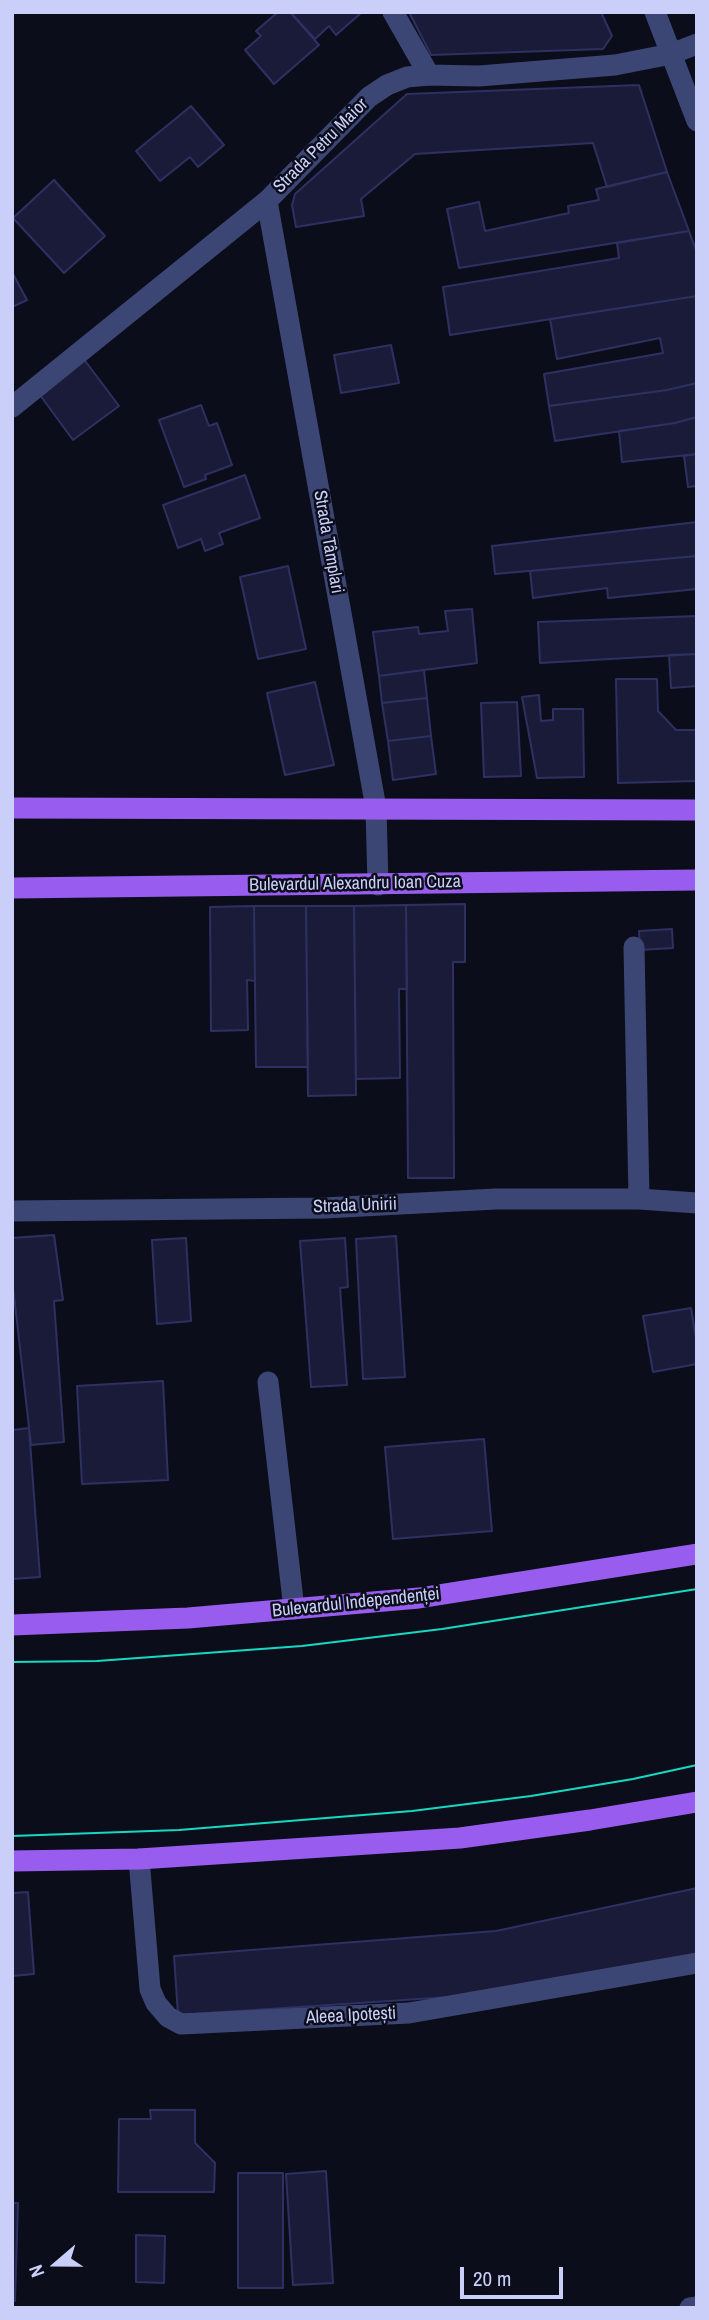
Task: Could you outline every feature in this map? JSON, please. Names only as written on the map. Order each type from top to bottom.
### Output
[{"type":"main road","points":[[12,808],[697,810]]},
{"type":"main road","name":"Bulevardul Alexandru Ioan Cuza","points":[[12,888],[697,880]]},
{"type":"main road","name":"Bulevardul Independenței","points":[[12,1625],[188,1618],[419,1598],[697,1554]]},
{"type":"main road","points":[[12,1861],[139,1858],[460,1838],[697,1802]]},
{"type":"street","points":[[393,12],[429,75]]},
{"type":"street","points":[[655,12],[697,121]]},
{"type":"street","name":"Strada Petru Maior","points":[[12,407],[267,201],[369,97],[398,80],[429,75],[479,76],[615,65],[671,54],[697,44]]},
{"type":"street","name":"Strada Tâmplari","points":[[267,201],[376,808],[378,885]]},
{"type":"street","points":[[634,947],[639,1199]]},
{"type":"street","name":"Strada Unirii","points":[[12,1211],[324,1208],[496,1199],[639,1199],[697,1203]]},
{"type":"street","points":[[268,1382],[294,1609]]},
{"type":"street","name":"Aleea Ipotești","points":[[139,1858],[150,1989],[156,2003],[168,2017],[181,2024],[409,2013],[697,1963]]},
{"type":"street","points":[[690,2308],[697,2307]]},
{"type":"building","points":[[278,12],[290,12],[319,45],[274,84],[245,50],[261,36],[256,31]]},
{"type":"building","points":[[290,12],[361,13],[336,35],[329,26],[315,39]]},
{"type":"building","points":[[409,12],[601,12],[612,36],[603,49],[431,55]]},
{"type":"building","points":[[639,85],[667,172],[607,187],[593,143],[415,154],[361,199],[364,216],[296,227],[292,205],[295,194],[407,94]]},
{"type":"building","points":[[191,106],[224,145],[198,167],[190,157],[160,181],[136,151]]},
{"type":"building","points":[[667,172],[689,231],[459,268],[447,209],[479,202],[485,231],[569,213],[568,206],[599,200],[596,189]]},
{"type":"building","points":[[54,180],[105,236],[64,273],[13,218]]},
{"type":"building","points":[[689,231],[697,253],[697,296],[450,335],[443,287],[619,258],[617,243]]},
{"type":"building","points":[[12,272],[27,300],[12,307]]},
{"type":"building","points":[[697,296],[697,383],[667,390],[549,406],[544,374],[663,353],[660,338],[557,359],[550,319]]},
{"type":"building","points":[[391,345],[399,383],[341,393],[334,355]]},
{"type":"building","points":[[83,358],[119,406],[73,440],[37,391]]},
{"type":"building","points":[[697,383],[697,417],[675,423],[555,441],[549,406],[667,390]]},
{"type":"building","points":[[201,405],[209,426],[217,423],[232,465],[205,475],[206,479],[184,487],[159,420]]},
{"type":"building","points":[[697,417],[697,454],[622,462],[619,431]]},
{"type":"building","points":[[697,454],[697,486],[688,487],[684,456]]},
{"type":"building","points":[[245,475],[260,518],[219,533],[223,544],[205,551],[201,539],[178,548],[163,505]]},
{"type":"building","points":[[697,522],[697,556],[495,574],[492,546]]},
{"type":"building","points":[[697,556],[697,589],[608,598],[607,588],[533,598],[530,571]]},
{"type":"building","points":[[288,566],[306,649],[258,659],[240,577]]},
{"type":"building","points":[[472,609],[477,663],[379,676],[373,632],[418,627],[419,634],[448,631],[445,611]]},
{"type":"building","points":[[697,616],[697,654],[540,663],[538,622]]},
{"type":"building","points":[[697,654],[697,686],[671,688],[669,655]]},
{"type":"building","points":[[424,670],[427,698],[382,703],[379,676]]},
{"type":"building","points":[[616,679],[657,679],[658,711],[676,730],[697,730],[697,781],[618,783]]},
{"type":"building","points":[[315,682],[334,765],[285,775],[267,693]]},
{"type":"building","points":[[539,695],[541,721],[553,720],[553,709],[583,709],[584,777],[537,778],[522,697]]},
{"type":"building","points":[[427,698],[431,736],[388,741],[382,703]]},
{"type":"building","points":[[517,702],[521,776],[484,777],[481,703]]},
{"type":"building","points":[[431,736],[436,774],[393,780],[388,741]]},
{"type":"building","points":[[465,904],[465,962],[453,962],[454,1178],[408,1178],[406,905]]},
{"type":"building","points":[[406,905],[407,989],[399,989],[400,1078],[356,1079],[354,906]]},
{"type":"building","points":[[254,906],[306,906],[308,1067],[256,1067]]},
{"type":"building","points":[[254,906],[255,981],[247,980],[248,1030],[211,1031],[210,907]]},
{"type":"building","points":[[306,906],[354,906],[356,1095],[308,1096]]},
{"type":"building","points":[[672,929],[673,948],[640,950],[639,931]]},
{"type":"building","points":[[54,1235],[63,1300],[54,1301],[64,1442],[31,1445],[12,1278],[12,1238]]},
{"type":"building","points":[[396,1236],[405,1377],[363,1379],[356,1239]]},
{"type":"building","points":[[186,1238],[191,1321],[157,1324],[152,1240]]},
{"type":"building","points":[[345,1238],[348,1287],[340,1288],[347,1385],[311,1387],[300,1241]]},
{"type":"building","points":[[691,1308],[697,1344],[697,1364],[653,1372],[643,1316]]},
{"type":"building","points":[[163,1381],[168,1480],[82,1484],[77,1386]]},
{"type":"building","points":[[29,1428],[40,1577],[12,1579],[12,1430]]},
{"type":"building","points":[[484,1439],[492,1531],[393,1539],[385,1447]]},
{"type":"building","points":[[697,1888],[697,1955],[510,1993],[178,2015],[174,1956],[496,1931]]},
{"type":"building","points":[[28,1892],[34,1974],[12,1976],[12,1893]]},
{"type":"building","points":[[150,2110],[195,2110],[195,2143],[215,2163],[214,2192],[118,2192],[119,2119],[151,2119]]},
{"type":"building","points":[[326,2171],[333,2283],[293,2285],[286,2174]]},
{"type":"building","points":[[238,2173],[283,2173],[283,2288],[238,2288]]},
{"type":"building","points":[[12,2203],[18,2203],[15,2301],[12,2301]]},
{"type":"building","points":[[136,2235],[165,2236],[164,2283],[136,2282]]},
{"type":"tram line","points":[[12,1662],[97,1661],[302,1646],[442,1629],[697,1589]]},
{"type":"tram line","points":[[12,1836],[179,1830],[412,1811],[531,1796],[697,1765]]}]
